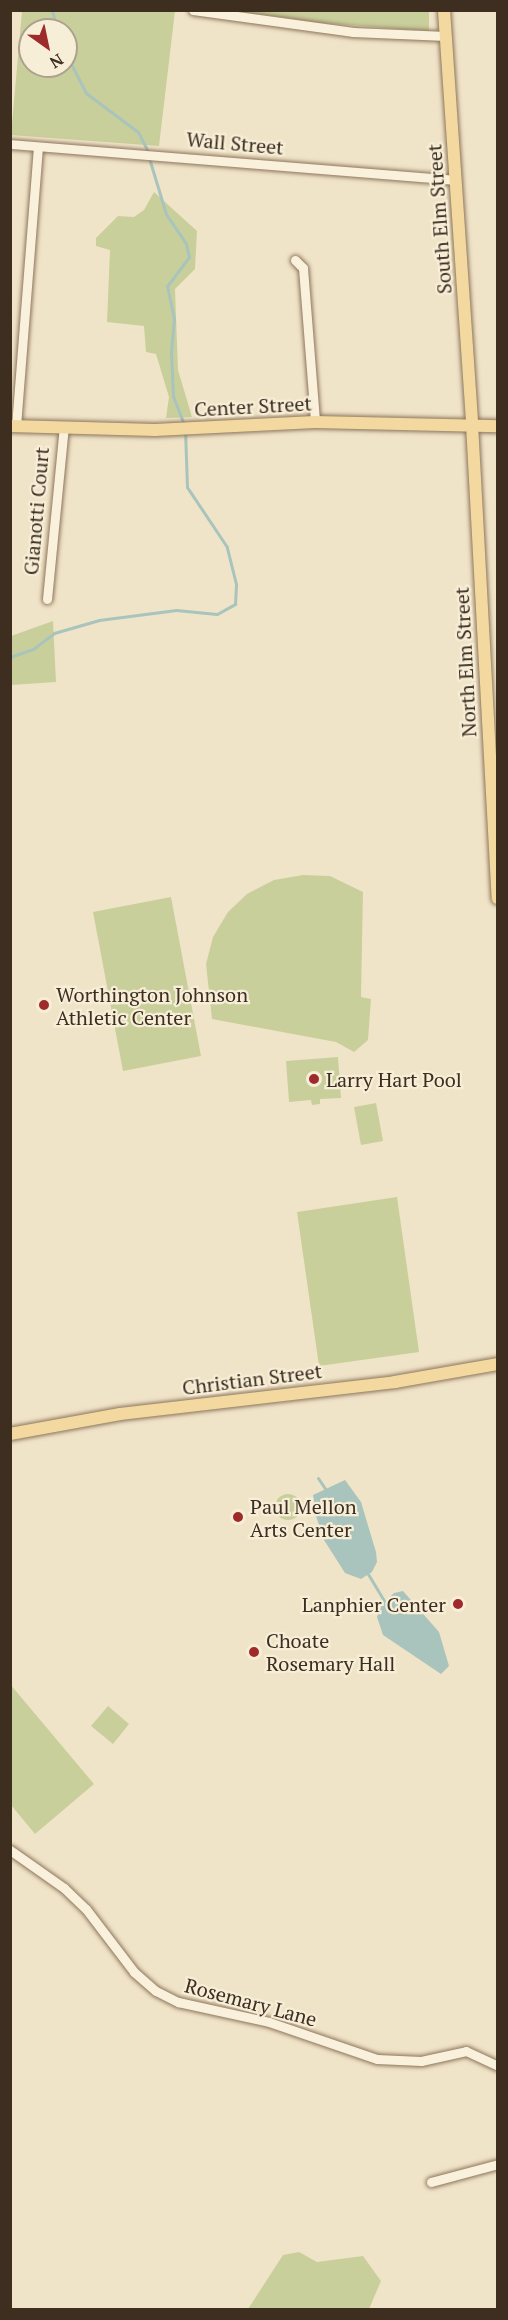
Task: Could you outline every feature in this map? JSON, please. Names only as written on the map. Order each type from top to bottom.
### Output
[{"type":"main road","name":"South Elm Street","points":[[444,10],[472,424]]},
{"type":"main road","name":"Center Street","points":[[13,426],[173,430],[315,422],[498,426]]},
{"type":"main road","name":"North Elm Street","points":[[472,424],[495,801],[498,898]]},
{"type":"main road","name":"Christian Street","points":[[10,1434],[120,1414],[395,1382],[498,1364]]},
{"type":"street","points":[[193,10],[353,32],[446,36]]},
{"type":"street","name":"Wall Street","points":[[10,144],[456,180]]},
{"type":"street","points":[[13,426],[38,148]]},
{"type":"street","points":[[295,260],[303,268],[315,422]]},
{"type":"street","name":"Gianotti Court","points":[[47,599],[64,427]]},
{"type":"street","name":"Rosemary Lane","points":[[10,1850],[64,1888],[86,1909],[134,1972],[156,1991],[178,2002],[269,2022],[377,2060],[421,2061],[466,2051],[498,2066]]},
{"type":"street","points":[[431,2182],[498,2164]]},
{"type":"green space","points":[[22,11],[175,11],[159,146],[11,135],[18,56],[18,78],[78,78],[78,18],[21,18]]},
{"type":"green space","points":[[235,11],[429,11],[429,31],[322,23]]},
{"type":"green space","points":[[154,192],[197,231],[195,269],[175,289],[178,370],[192,417],[166,418],[169,397],[156,354],[146,352],[144,326],[107,322],[110,250],[96,246],[96,238],[118,216],[134,217],[144,210]]},
{"type":"green space","points":[[53,621],[56,682],[11,685],[11,636]]},
{"type":"green space","points":[[303,875],[330,876],[363,892],[361,997],[371,999],[368,1040],[354,1052],[336,1042],[212,1019],[206,964],[213,937],[228,912],[247,894],[274,880]]},
{"type":"green space","points":[[171,897],[201,1056],[123,1071],[93,912]]},
{"type":"green space","name":"Larry Hart Pool","points":[[338,1057],[341,1098],[320,1099],[320,1104],[312,1105],[311,1100],[289,1102],[286,1061]]},
{"type":"green space","points":[[376,1103],[383,1141],[361,1145],[354,1107]]},
{"type":"green space","points":[[397,1197],[419,1352],[319,1366],[297,1212]]},
{"type":"green space","points":[[288,1494],[297,1498],[301,1507],[297,1516],[288,1520],[279,1516],[275,1507],[279,1498]]},
{"type":"green space","points":[[10,1684],[94,1784],[35,1834],[11,1805]]},
{"type":"green space","points":[[108,1706],[129,1724],[113,1744],[91,1726]]},
{"type":"green space","points":[[299,2252],[317,2262],[363,2256],[381,2281],[369,2309],[248,2309],[283,2255]]},
{"type":"water","points":[[345,1480],[361,1502],[376,1552],[377,1562],[372,1572],[361,1579],[345,1573],[324,1540],[316,1516],[313,1495]]},
{"type":"water","points":[[403,1591],[439,1632],[449,1666],[441,1674],[383,1635],[377,1617],[382,1605],[394,1593]]},
{"type":"waterway","points":[[52,10],[54,18]]},
{"type":"waterway","points":[[78,77],[86,93],[138,132],[148,152]]},
{"type":"waterway","points":[[149,158],[166,214],[186,244],[189,257],[167,286],[174,318],[171,352],[173,396],[184,424]]},
{"type":"waterway","points":[[10,657],[33,649],[54,633],[99,620],[176,610],[217,614],[235,604],[236,584],[227,547],[187,487],[185,431]]},
{"type":"waterway","points":[[318,1478],[326,1490]]},
{"type":"waterway","points":[[368,1574],[385,1602]]},
{"type":"place","name":"Worthington Johnson Athletic Center","points":[[44,1005]]},
{"type":"place","name":"Larry Hart Pool","points":[[314,1079]]},
{"type":"place","name":"Paul Mellon Arts Center","points":[[238,1517]]},
{"type":"place","name":"Lanphier Center","points":[[458,1604]]},
{"type":"place","name":"Choate Rosemary Hall","points":[[254,1652]]}]
